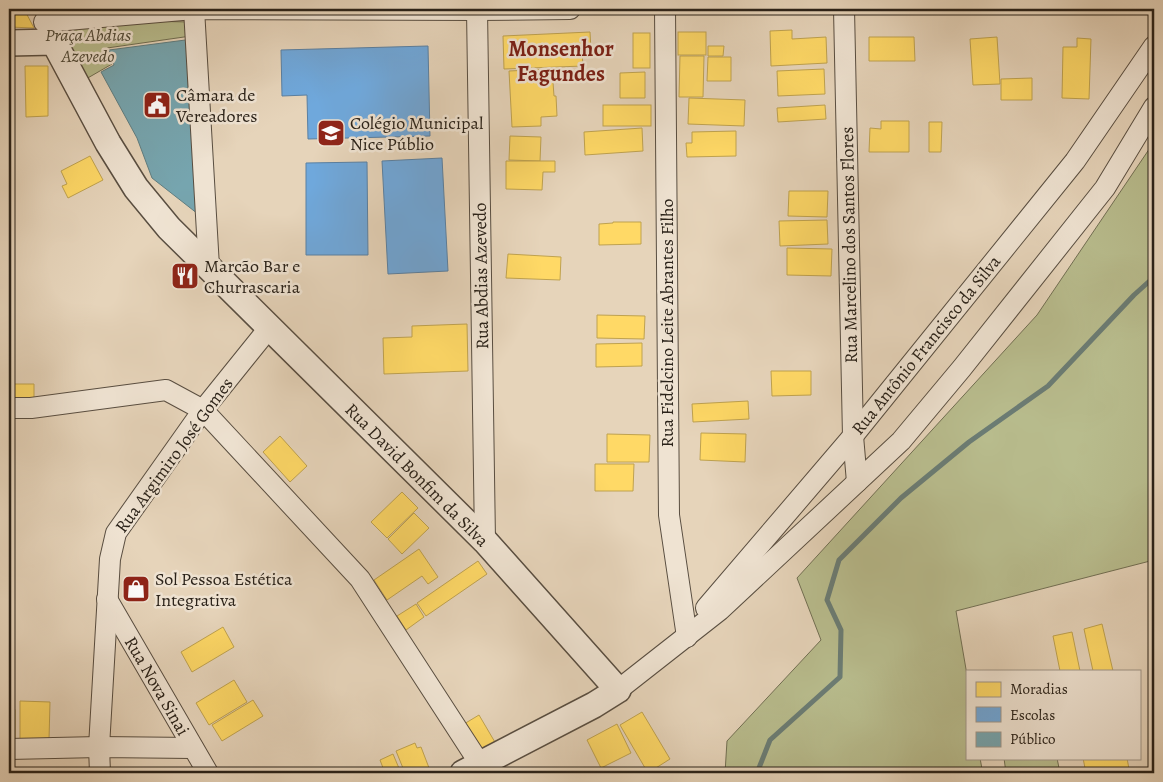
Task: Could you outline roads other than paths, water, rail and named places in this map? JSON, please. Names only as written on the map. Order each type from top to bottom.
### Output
[{"type":"street","points":[[9,43],[45,24],[194,9],[570,9]]},
{"type":"street","points":[[194,9],[209,267]]},
{"type":"street","name":"Rua Fidelcino Leite Abrantes Filho","points":[[665,9],[669,515],[688,637]]},
{"type":"street","name":"Rua Marcelino dos Santos Flores","points":[[844,9],[853,436],[857,482]]},
{"type":"street","name":"Rua Abdias Azevedo","points":[[476,10],[485,541]]},
{"type":"street","points":[[45,24],[108,143],[136,188],[169,228],[209,267]]},
{"type":"street","name":"Rua Antônio Francisco da Silva","points":[[688,637],[697,619],[853,436],[1075,161],[1154,46]]},
{"type":"street","name":"Rua Antônio Francisco da Silva","points":[[472,769],[594,705],[618,690],[688,637],[720,610],[901,441],[962,368],[1105,188],[1154,107]]},
{"type":"street","name":"Rua David Bonfim da Silva","points":[[209,267],[485,541],[618,690]]},
{"type":"street","name":"Rua Argimiro José Gomes","points":[[100,773],[99,747],[110,559],[116,533],[203,410],[269,328]]},
{"type":"street","points":[[9,408],[31,408],[166,390],[203,410],[360,579],[472,769]]},
{"type":"street","name":"Rua Nova Sinai","points":[[108,599],[208,773]]},
{"type":"street","points":[[9,749],[99,747],[193,748]]},
{"type":"waterway","points":[[757,773],[770,740],[840,677],[841,630],[827,600],[839,560],[901,498],[969,442],[1048,386],[1134,295],[1154,277]]},
{"type":"place","name":"Câmara de Vereadores","points":[[157,105]]},
{"type":"place","name":"Colégio Municipal Nice Públio","points":[[331,133]]},
{"type":"place","name":"Marcão Bar e Churrascaria","points":[[185,276]]},
{"type":"place","name":"Sol Pessoa Estética Integrativa","points":[[136,589]]},
{"type":"district","name":"Monsenhor Fagundes","points":[[561,62]]},
{"type":"park label","name":"Praça Abdias Azevedo","points":[[88,45]]}]
